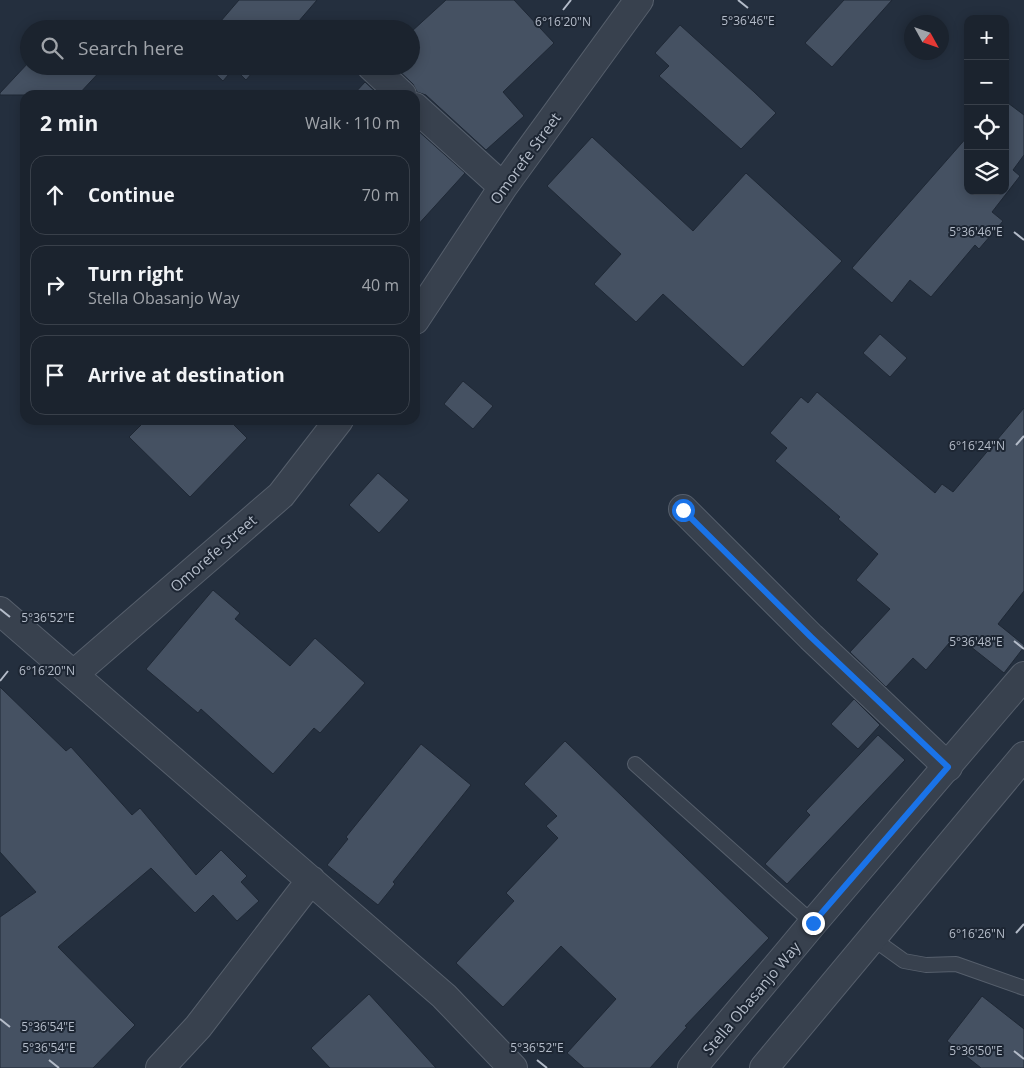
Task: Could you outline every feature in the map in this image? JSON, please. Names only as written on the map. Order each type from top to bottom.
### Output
[{"type":"street","name":"Omorefe Street","points":[[420,312],[503,187],[639,0]]},
{"type":"street","points":[[381,75],[397,90]]},
{"type":"street","points":[[420,112],[503,187]]},
{"type":"street","name":"Omorefe Street","points":[[74,674],[281,495],[335,425]]},
{"type":"street","points":[[683,510],[811,637],[948,767]]},
{"type":"street","points":[[3,619],[74,674],[444,996],[513,1068]]},
{"type":"street","name":"Stella Obasanjo Way","points":[[692,1068],[1024,676]]},
{"type":"street","points":[[764,1068],[1024,756]]},
{"type":"street","points":[[160,1068],[198,1027],[311,880]]},
{"type":"lane","points":[[635,764],[813,923]]},
{"type":"lane","points":[[872,938],[904,961],[926,965],[956,964],[1024,988]]},
{"type":"building","points":[[239,0],[317,0],[300,20],[222,20]]},
{"type":"building","points":[[446,0],[514,0],[554,43],[503,92],[524,116],[486,150],[426,95],[420,93],[420,90],[416,90],[413,84],[404,75],[420,75],[420,24]]},
{"type":"building","points":[[844,0],[892,0],[832,67],[805,43]]},
{"type":"building","points":[[680,25],[776,113],[741,149],[659,76],[669,66],[655,53]]},
{"type":"building","points":[[20,72],[20,75],[97,75],[83,90],[20,90],[20,95],[0,95]]},
{"type":"building","points":[[217,75],[228,75],[223,81]]},
{"type":"building","points":[[241,75],[250,75],[246,80]]},
{"type":"building","points":[[365,82],[374,90],[358,90]]},
{"type":"building","points":[[1009,104],[1024,115],[1024,155],[1013,170],[1020,176],[1009,190]]},
{"type":"building","points":[[420,132],[465,173],[420,222]]},
{"type":"building","points":[[592,137],[693,231],[746,173],[842,261],[743,367],[663,294],[636,322],[594,284],[621,254],[547,186]]},
{"type":"building","points":[[964,141],[964,195],[1005,195],[992,212],[1003,221],[979,249],[975,245],[931,297],[910,280],[892,303],[852,268]]},
{"type":"building","points":[[880,334],[907,358],[890,377],[863,353]]},
{"type":"building","points":[[463,381],[493,406],[473,429],[444,404]]},
{"type":"building","points":[[817,392],[935,493],[942,484],[953,492],[1024,408],[1024,591],[998,624],[1024,647],[1004,673],[956,635],[926,670],[913,658],[886,687],[850,652],[890,609],[856,580],[878,554],[838,519],[840,517],[775,461],[787,448],[770,433],[801,397],[808,403]]},
{"type":"building","points":[[141,425],[234,425],[247,438],[190,497],[129,437]]},
{"type":"building","points":[[378,473],[409,500],[379,533],[349,505]]},
{"type":"building","points":[[213,590],[240,613],[235,619],[290,666],[315,638],[365,683],[320,733],[314,728],[273,774],[201,709],[198,713],[146,669]]},
{"type":"building","points":[[0,687],[66,751],[71,747],[132,815],[140,808],[196,875],[221,850],[247,876],[241,882],[259,901],[237,921],[213,895],[195,913],[151,868],[58,947],[135,1025],[93,1068],[0,1068],[0,917],[36,892],[0,852]]},
{"type":"building","points":[[854,699],[880,725],[858,749],[831,724]]},
{"type":"building","points":[[878,735],[905,760],[787,884],[765,864],[810,815],[806,811]]},
{"type":"building","points":[[565,741],[769,938],[685,1026],[687,1027],[650,1068],[584,1068],[567,1053],[616,999],[561,946],[503,1007],[456,963],[514,901],[506,893],[558,838],[546,826],[557,816],[524,784]]},
{"type":"building","points":[[421,744],[471,785],[393,882],[395,884],[378,905],[327,865],[348,839],[346,837]]},
{"type":"building","points":[[369,994],[436,1068],[330,1068],[311,1048]]},
{"type":"building","points":[[982,996],[1024,1029],[1024,1068],[981,1068],[947,1041]]},
{"type":"route","points":[[683,510],[811,637],[948,767],[813,923]]}]
